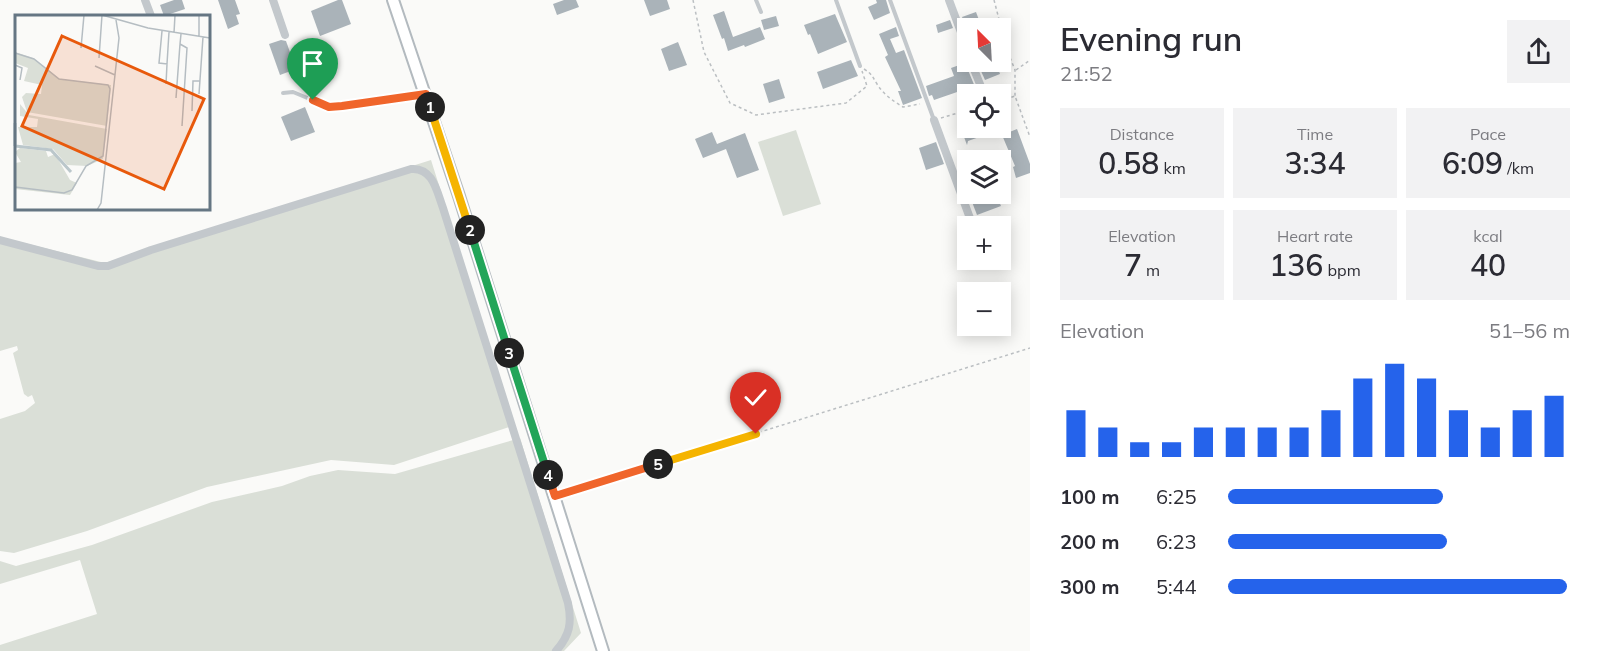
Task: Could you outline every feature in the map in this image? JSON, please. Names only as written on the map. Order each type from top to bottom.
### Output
[{"type":"street","points":[[145,0],[151,15]]},
{"type":"street","points":[[273,0],[285,35]]},
{"type":"street","points":[[393,0],[426,94],[603,651]]},
{"type":"street","points":[[949,0],[957,21]]},
{"type":"street","points":[[934,120],[969,216]]},
{"type":"street","points":[[0,240],[98,266],[108,266],[151,250],[411,169],[426,172],[443,208],[568,603],[570,631],[566,641],[556,651]]},
{"type":"lane","points":[[756,0],[760,12]]},
{"type":"lane","points":[[836,0],[860,66]]},
{"type":"lane","points":[[890,0],[934,120]]},
{"type":"lane","points":[[283,93],[293,92],[329,107],[426,94]]},
{"type":"path","points":[[693,0],[704,52],[730,103],[756,115],[846,102],[867,86],[860,66]]},
{"type":"path","points":[[994,0],[1007,50],[1015,70],[1015,96],[1030,137]]},
{"type":"path","points":[[1015,70],[1030,60]]},
{"type":"path","points":[[860,66],[873,74],[877,84],[889,98],[903,107],[928,103]]},
{"type":"path","points":[[1011,97],[1015,96]]},
{"type":"path","points":[[934,120],[957,113]]},
{"type":"path","points":[[555,496],[1030,348]]},
{"type":"shaded area","points":[[796,130],[821,204],[783,216],[758,142]]},
{"type":"shaded area","points":[[431,160],[515,425],[394,465],[331,460],[207,487],[87,531],[14,553],[0,551],[0,419],[25,411],[35,403],[32,395],[28,397],[24,394],[13,353],[18,350],[17,346],[0,351],[0,237],[105,263]]},
{"type":"shaded area","points":[[520,438],[581,633],[564,651],[0,651],[0,645],[97,614],[80,560],[0,584],[0,561],[16,566],[92,545],[212,502],[282,486],[310,476],[338,470],[395,474]]},
{"type":"building","points":[[182,0],[185,9],[164,15],[160,5]]},
{"type":"building","points":[[218,0],[235,0],[240,14],[236,15],[239,24],[228,29]]},
{"type":"building","points":[[342,0],[351,24],[320,36],[311,11]]},
{"type":"building","points":[[564,0],[576,0],[579,7],[557,15],[553,4]]},
{"type":"building","points":[[644,0],[667,0],[670,9],[650,16]]},
{"type":"building","points":[[876,0],[886,0],[890,13],[874,20],[868,7],[877,3]]},
{"type":"building","points":[[724,11],[733,37],[760,27],[765,39],[728,51],[713,15]]},
{"type":"building","points":[[976,12],[978,18],[962,18]]},
{"type":"building","points":[[835,14],[847,42],[818,54],[804,25]]},
{"type":"building","points":[[776,16],[779,26],[764,30],[761,20]]},
{"type":"building","points":[[950,20],[953,28],[938,33],[936,25]]},
{"type":"building","points":[[896,27],[899,36],[890,39],[896,53],[904,50],[922,98],[903,105],[898,91],[901,91],[885,57],[888,55],[879,34]]},
{"type":"building","points":[[281,40],[286,41],[296,69],[280,75],[269,44]]},
{"type":"building","points":[[678,42],[687,65],[669,71],[661,49]]},
{"type":"building","points":[[851,60],[858,76],[823,89],[817,72]]},
{"type":"building","points":[[957,66],[957,72],[969,72],[974,84],[957,84],[957,92],[934,100],[932,95],[929,96],[926,86],[954,76],[951,68]]},
{"type":"building","points":[[981,72],[999,72],[1000,74],[985,80]]},
{"type":"building","points":[[779,79],[785,98],[769,103],[763,84]]},
{"type":"building","points":[[305,107],[315,132],[291,141],[281,117]]},
{"type":"building","points":[[1017,129],[1030,164],[1030,173],[1016,178],[1011,150],[1008,150],[1003,138],[1011,138],[1011,131]]},
{"type":"building","points":[[712,132],[717,144],[745,133],[759,170],[737,178],[726,149],[703,158],[695,139]]},
{"type":"building","points":[[964,138],[976,138],[968,141],[967,145]]},
{"type":"building","points":[[936,142],[944,164],[926,170],[919,148]]},
{"type":"building","points":[[973,204],[1000,204],[1001,206],[977,215]]},
{"type":"route","points":[[313,100],[329,107],[426,94],[555,496],[756,434]]}]
